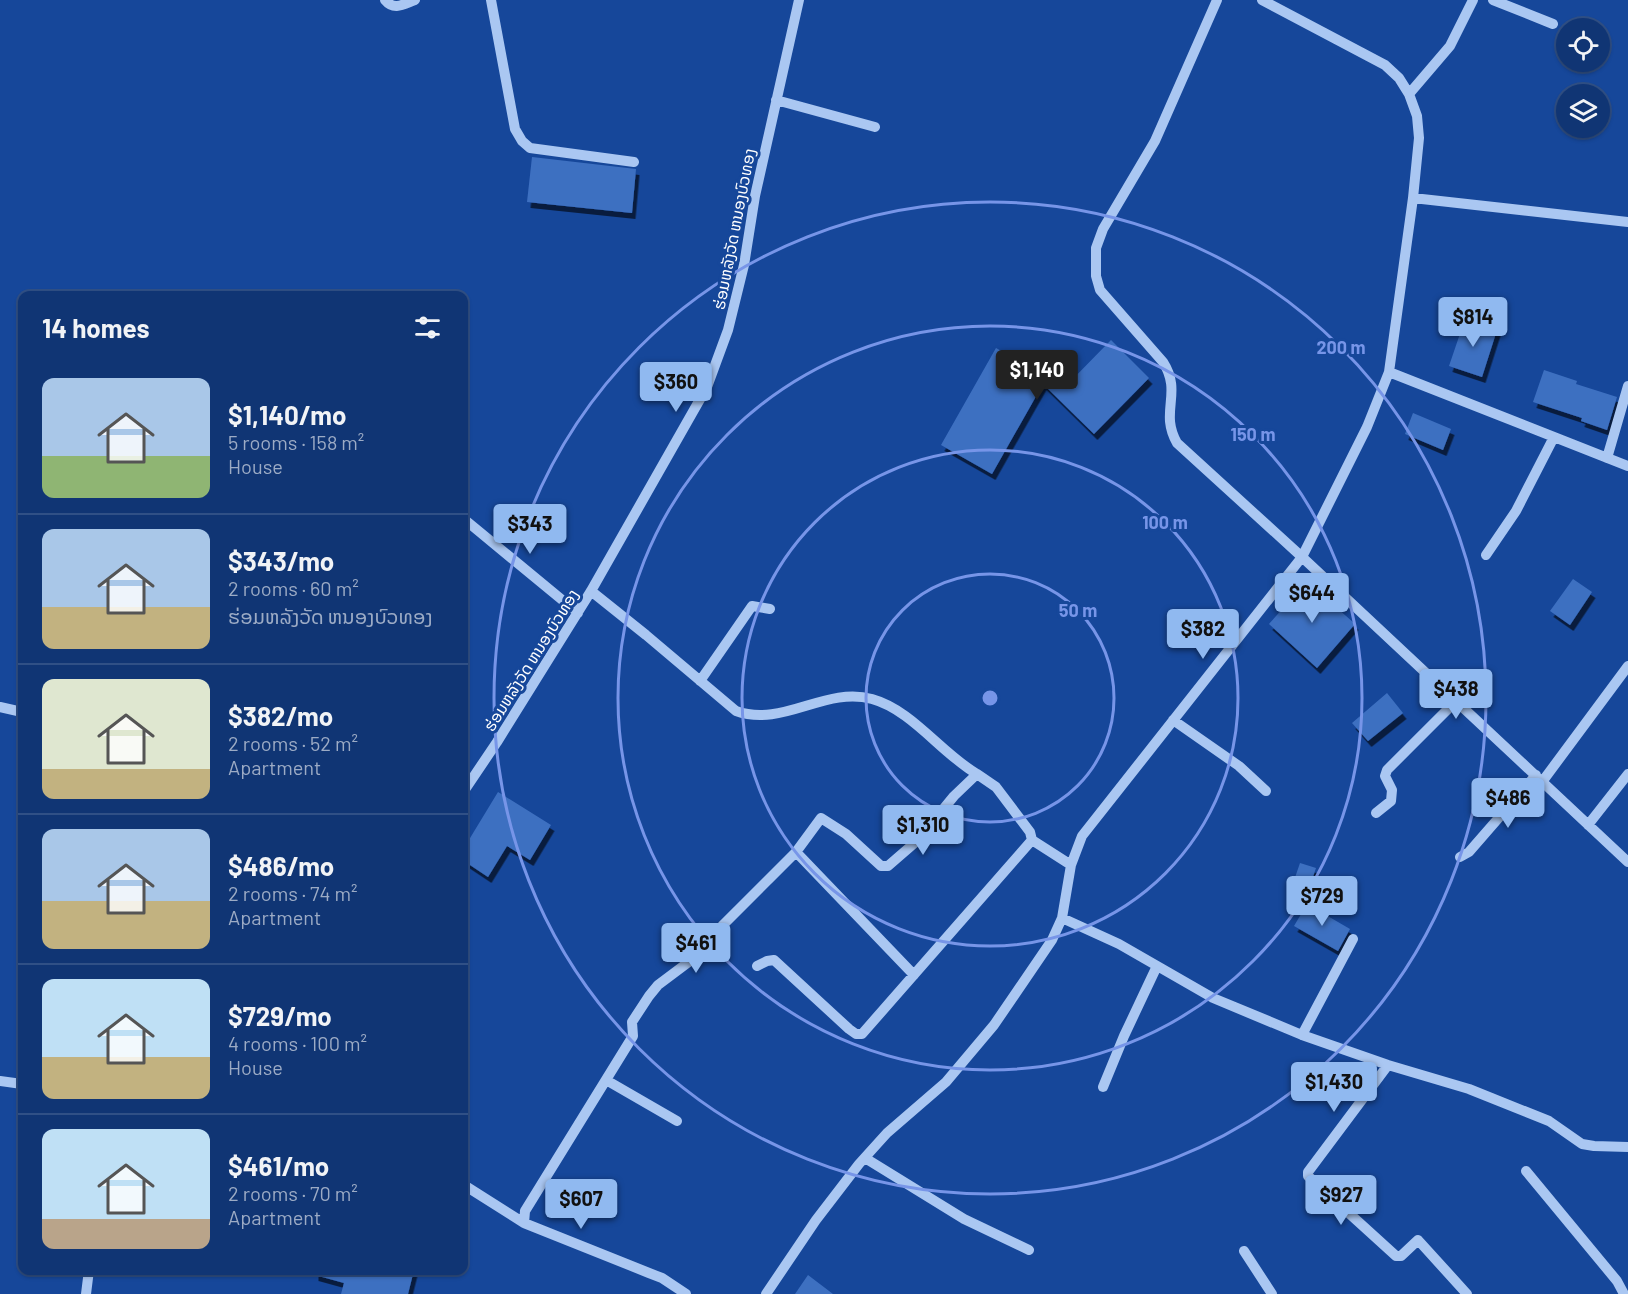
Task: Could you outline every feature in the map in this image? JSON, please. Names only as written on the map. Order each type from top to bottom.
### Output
[{"type":"street","points":[[385,0],[389,5],[395,7],[415,0]]},
{"type":"street","points":[[490,0],[515,129],[522,141],[531,148],[634,162]]},
{"type":"street","name":"ຮ່ອມຫລັງວັດ ຫນອງບົວທອງ","points":[[468,785],[578,613],[707,387],[728,330],[744,265],[755,196],[799,0]]},
{"type":"street","points":[[1217,0],[1155,141],[1103,229],[1096,248],[1096,276],[1100,290],[1170,373],[1172,394],[1168,420],[1170,432],[1177,444],[1302,557],[1628,862]]},
{"type":"street","points":[[766,1294],[816,1221],[865,1158],[887,1133],[946,1082],[994,1025],[1053,940],[1062,918],[1071,866],[1082,836],[1302,557],[1367,427],[1389,372],[1413,198],[1419,138],[1417,116],[1409,94],[1399,78],[1385,65],[1262,0]]},
{"type":"street","points":[[1409,94],[1450,46],[1473,0]]},
{"type":"street","points":[[1493,0],[1553,24]]},
{"type":"street","points":[[776,100],[875,126]]},
{"type":"street","points":[[1413,198],[1628,222]]},
{"type":"street","points":[[1389,372],[1628,466]]},
{"type":"street","points":[[1607,458],[1628,386]]},
{"type":"street","points":[[1486,555],[1516,511],[1554,437]]},
{"type":"street","points":[[468,522],[578,613]]},
{"type":"street","points":[[591,591],[736,711],[750,715],[773,715],[836,697],[870,698],[898,711],[956,760],[996,786],[1030,832],[1032,840],[1071,866]]},
{"type":"street","points":[[700,681],[752,606],[770,609]]},
{"type":"street","points":[[1460,857],[1469,852],[1539,778],[1628,666]]},
{"type":"street","points":[[1376,813],[1391,801],[1392,790],[1385,776],[1387,770],[1456,700]]},
{"type":"street","points":[[0,707],[18,711]]},
{"type":"street","points":[[1173,720],[1231,760],[1266,791]]},
{"type":"street","points":[[524,1223],[525,1211],[633,1036],[632,1022],[649,996],[690,961],[796,852],[821,818],[846,834],[881,866],[888,866],[918,840],[954,796],[977,774]]},
{"type":"street","points":[[1588,825],[1628,774]]},
{"type":"street","points":[[757,966],[774,960],[856,1034],[862,1034],[1032,840]]},
{"type":"street","points":[[796,852],[914,975]]},
{"type":"street","points":[[1062,918],[1119,944],[1213,998],[1302,1035],[1388,1065],[1469,1089],[1549,1121],[1582,1143],[1594,1146],[1628,1147]]},
{"type":"street","points":[[1302,1035],[1353,939]]},
{"type":"street","points":[[1103,1087],[1157,966]]},
{"type":"street","points":[[1388,1065],[1308,1172],[1308,1176],[1396,1256],[1401,1256],[1418,1240],[1467,1294]]},
{"type":"street","points":[[606,1080],[677,1121]]},
{"type":"street","points":[[0,1081],[18,1083]]},
{"type":"street","points":[[865,1158],[964,1219],[1029,1250]]},
{"type":"street","points":[[1526,1171],[1617,1281],[1624,1294]]},
{"type":"street","points":[[468,1188],[524,1223],[662,1278],[686,1294]]},
{"type":"street","points":[[1244,1251],[1272,1294]]},
{"type":"street","points":[[86,1294],[88,1275]]},
{"type":"building","points":[[532,157],[636,169],[632,213],[527,202]]},
{"type":"building","points":[[1465,319],[1497,330],[1482,377],[1449,366]]},
{"type":"building","points":[[1111,340],[1149,378],[1094,434],[1043,384],[992,474],[941,445],[996,348],[1065,387]]},
{"type":"building","points":[[1544,370],[1577,381],[1576,384],[1617,397],[1607,430],[1581,421],[1582,418],[1533,402]]},
{"type":"building","points":[[1413,413],[1451,429],[1443,450],[1405,434]]},
{"type":"building","points":[[1573,579],[1592,592],[1570,625],[1550,611]]},
{"type":"building","points":[[1307,581],[1355,624],[1317,668],[1269,624]]},
{"type":"building","points":[[1387,693],[1403,713],[1368,741],[1352,723]]},
{"type":"building","points":[[498,792],[551,825],[530,860],[507,846],[488,877],[468,864],[468,841]]},
{"type":"building","points":[[1300,863],[1316,868],[1303,906],[1287,901]]},
{"type":"building","points":[[1307,904],[1350,929],[1338,951],[1294,926]]},
{"type":"building","points":[[315,1275],[413,1275],[408,1294],[341,1294],[344,1283]]},
{"type":"building","points":[[808,1275],[833,1294],[795,1294]]}]
